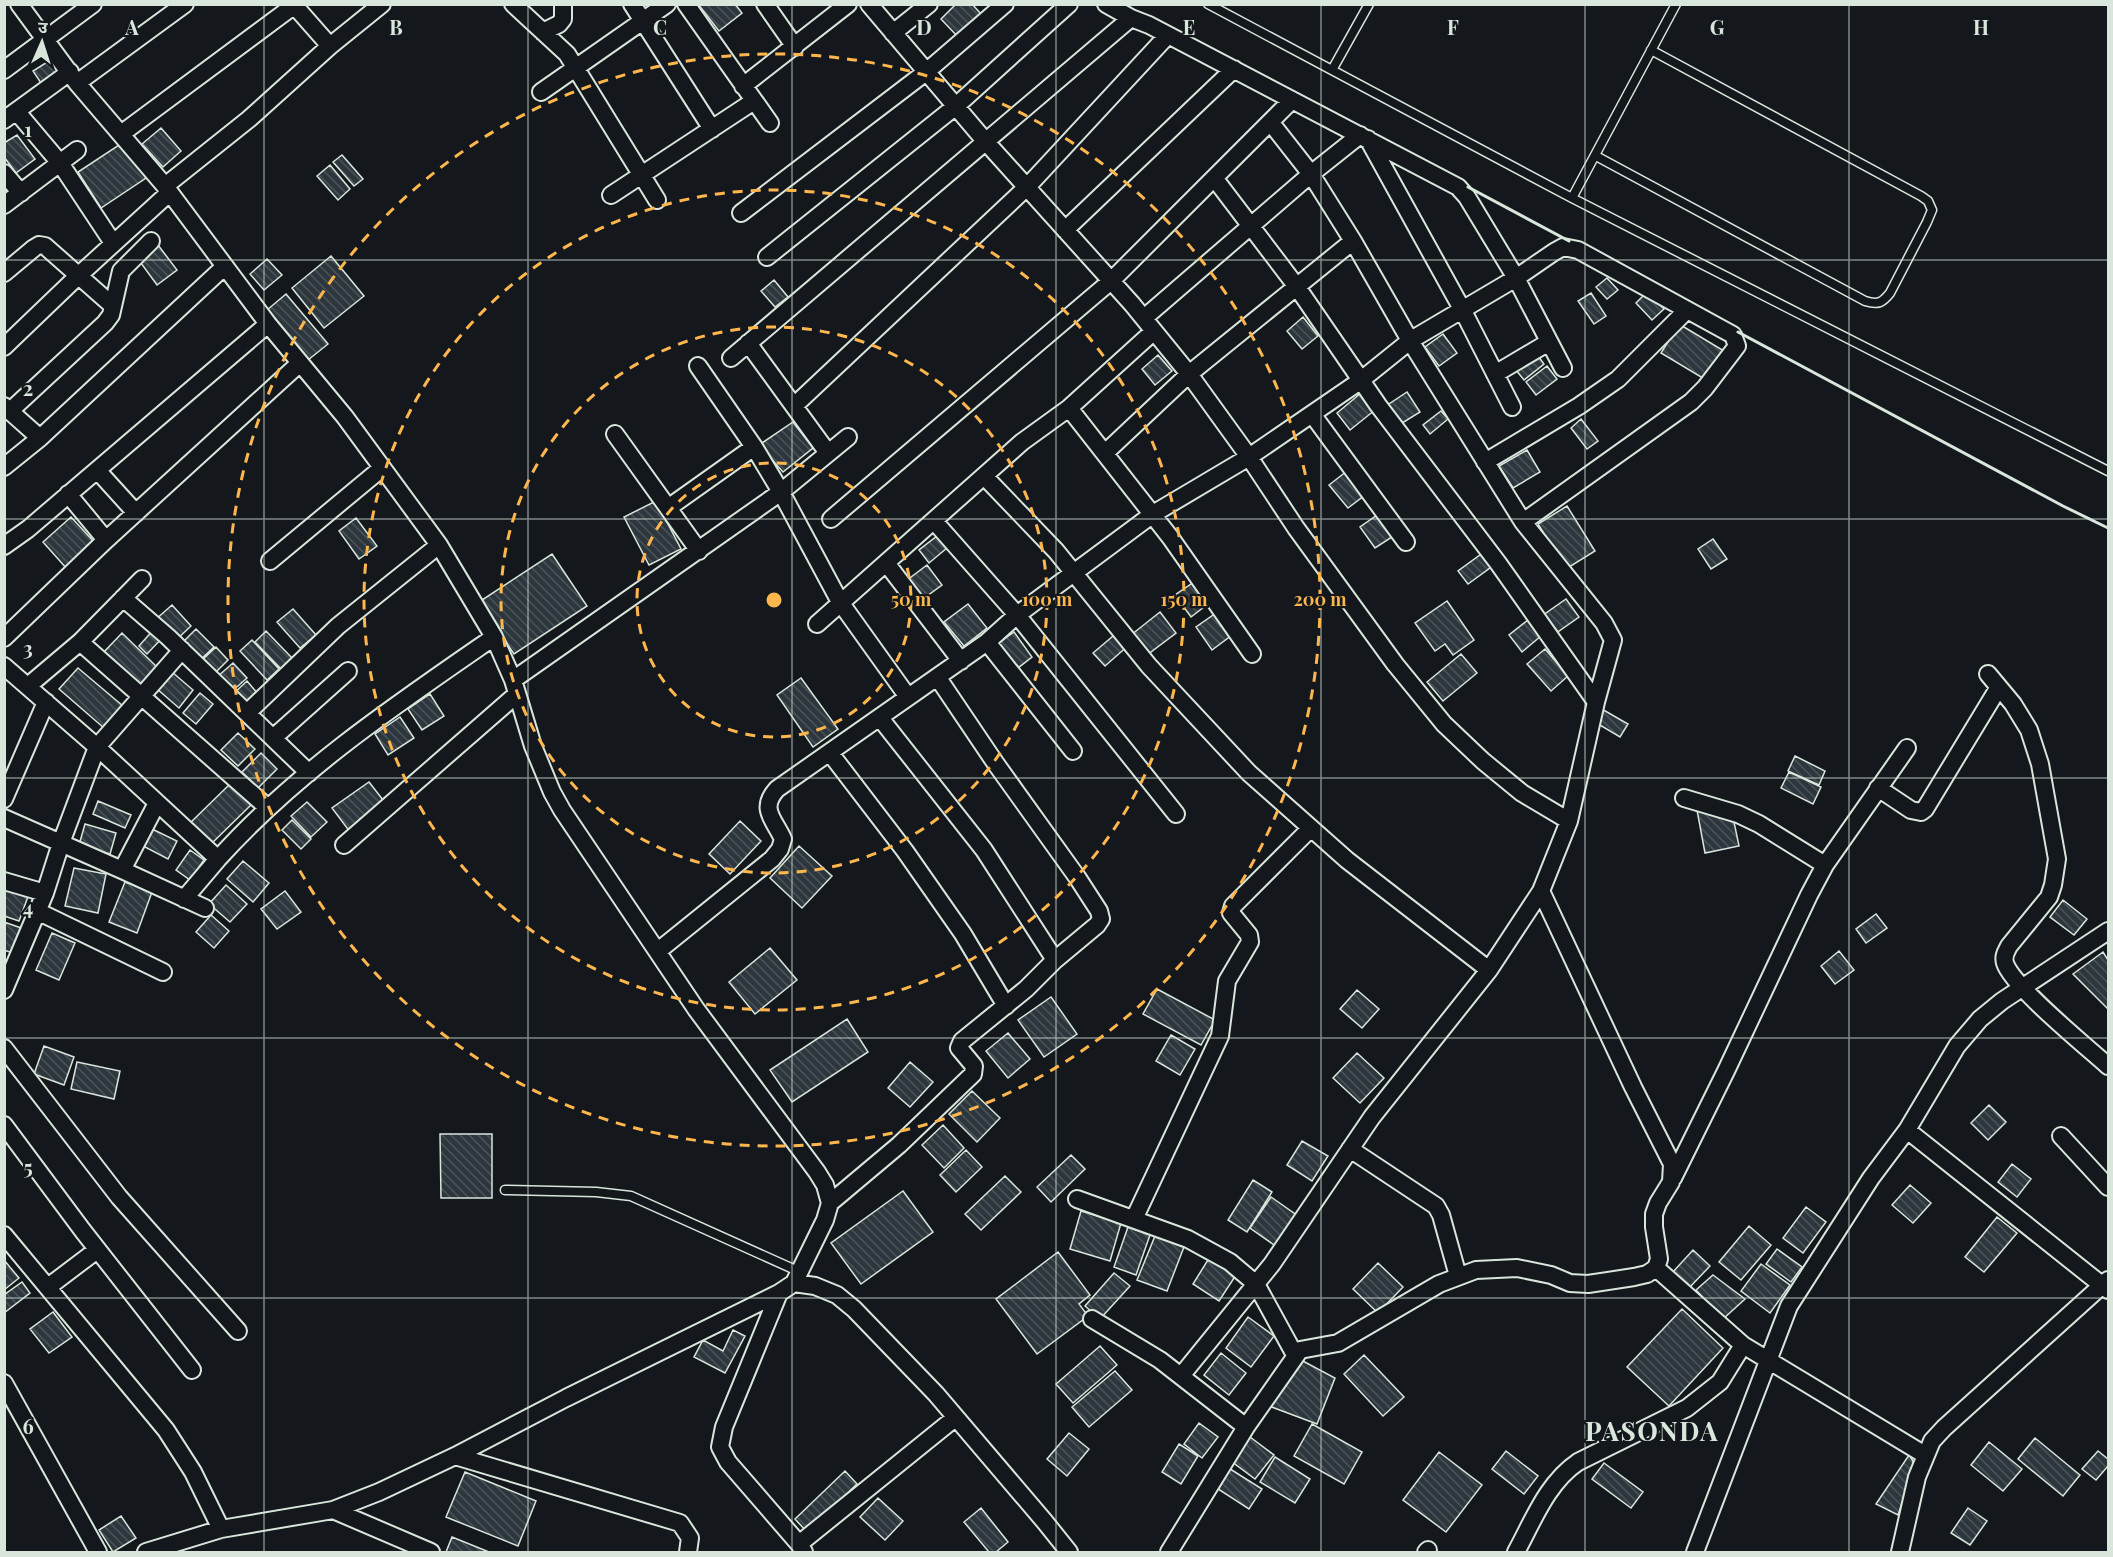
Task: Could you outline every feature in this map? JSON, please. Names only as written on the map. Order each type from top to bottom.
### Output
[{"type":"street","points":[[4,70],[93,4]]},
{"type":"street","points":[[113,243],[60,163],[11,116],[185,4]]},
{"type":"street","points":[[4,347],[167,189],[330,46],[382,4]]},
{"type":"street","points":[[513,4],[567,54],[657,200]]},
{"type":"street","points":[[543,32],[559,24],[563,19],[562,4]]},
{"type":"street","points":[[632,4],[712,129]]},
{"type":"street","points":[[541,92],[667,4]]},
{"type":"street","points":[[686,4],[770,123]]},
{"type":"street","points":[[765,4],[795,47]]},
{"type":"street","points":[[869,4],[986,142],[1112,281],[1190,374],[1309,546],[1395,664],[1444,724],[1483,761],[1522,793],[1569,821]]},
{"type":"street","points":[[893,33],[929,4]]},
{"type":"street","points":[[741,213],[926,72],[1005,4]]},
{"type":"street","points":[[767,257],[956,106],[1069,4]]},
{"type":"street","points":[[1106,4],[1451,182],[1463,192],[1516,278],[1563,368]]},
{"type":"street","points":[[20,5],[73,78],[167,189],[268,324],[345,417],[439,545],[494,637],[515,687],[533,746],[552,792],[696,1009],[817,1172],[825,1185],[830,1203],[825,1220],[797,1278],[779,1293],[379,1492],[333,1510],[221,1529],[146,1552]]},
{"type":"street","points":[[121,134],[295,5],[330,46]]},
{"type":"street","points":[[744,86],[795,47],[841,7]]},
{"type":"street","points":[[730,358],[1131,18]]},
{"type":"street","points":[[794,406],[1027,187],[1168,35]]},
{"type":"street","points":[[1065,230],[1234,69]]},
{"type":"street","points":[[831,519],[1112,281],[1292,100]]},
{"type":"street","points":[[611,195],[754,101]]},
{"type":"street","points":[[1181,1376],[1256,1284],[1372,1117],[1489,970],[1541,891],[1569,821],[1596,702],[1613,640],[1610,632],[1522,522],[1311,174],[1271,123]]},
{"type":"street","points":[[817,624],[1022,442],[1069,408],[1149,324],[1251,226],[1311,174],[1364,137]]},
{"type":"street","points":[[1364,137],[1462,309],[1512,407]]},
{"type":"street","points":[[4,205],[77,150]]},
{"type":"street","points":[[4,173],[21,193]]},
{"type":"street","points":[[1215,179],[1297,287],[1360,381],[1498,563],[1596,702]]},
{"type":"street","points":[[40,438],[7,408],[105,323],[111,315],[121,271],[151,241]]},
{"type":"street","points":[[1105,453],[1190,374],[1353,241]]},
{"type":"street","points":[[4,273],[39,245],[49,249],[113,306]]},
{"type":"street","points":[[658,951],[772,859],[780,849],[783,839],[768,812],[768,803],[772,794],[987,642],[1017,615],[1153,514],[1249,457],[1360,381],[1411,340],[1516,278],[1554,252],[1563,247],[1571,248],[1733,335],[1737,346],[1705,388],[1679,413],[1522,522]]},
{"type":"street","points":[[4,466],[40,438],[224,267]]},
{"type":"street","points":[[1485,462],[1579,406],[1618,379],[1687,310]]},
{"type":"street","points":[[4,546],[69,494],[268,324]]},
{"type":"street","points":[[1495,374],[1549,342]]},
{"type":"street","points":[[748,343],[828,453]]},
{"type":"street","points":[[4,638],[106,540],[300,363]]},
{"type":"street","points":[[698,366],[754,447],[840,602],[908,697]]},
{"type":"street","points":[[1069,408],[1153,514],[1252,654]]},
{"type":"street","points":[[1312,414],[1406,542]]},
{"type":"street","points":[[615,434],[699,551]]},
{"type":"street","points":[[344,845],[515,687],[781,492],[848,437]]},
{"type":"street","points":[[668,508],[754,447]]},
{"type":"street","points":[[270,561],[382,468]]},
{"type":"street","points":[[97,470],[136,513]]},
{"type":"street","points":[[984,476],[1075,573],[1149,666],[1249,773],[1347,860],[1489,970]]},
{"type":"street","points":[[69,494],[106,540]]},
{"type":"street","points":[[934,521],[1017,615],[1176,814]]},
{"type":"street","points":[[247,713],[338,626],[439,545]]},
{"type":"street","points":[[886,564],[961,661]]},
{"type":"street","points":[[28,686],[80,642],[142,579]]},
{"type":"street","points":[[123,598],[182,650],[309,774]]},
{"type":"street","points":[[184,898],[267,807],[409,696],[494,637]]},
{"type":"street","points":[[80,642],[267,807]]},
{"type":"street","points":[[987,642],[1073,751]]},
{"type":"street","points":[[4,990],[45,893],[97,747],[182,650]]},
{"type":"street","points":[[4,666],[97,747],[218,859]]},
{"type":"street","points":[[273,738],[348,671]]},
{"type":"street","points":[[1988,674],[2023,717],[2035,746],[2057,859],[2049,897],[2004,954],[2007,968],[2021,987],[2109,1066]]},
{"type":"street","points":[[830,1203],[899,1146],[973,1074],[974,1066],[961,1051],[960,1044],[1026,989],[1054,960],[1097,925],[1101,919],[1099,911],[1077,876],[996,764],[938,678]]},
{"type":"street","points":[[1878,788],[1911,810],[1922,812],[1999,687]]},
{"type":"street","points":[[4,799],[46,702]]},
{"type":"street","points":[[880,718],[984,850],[1054,960]]},
{"type":"street","points":[[1169,1552],[1246,1427],[1295,1355],[1305,1348],[1333,1345],[1343,1341],[1430,1288],[1458,1276],[1483,1269],[1517,1268],[1551,1275],[1570,1283],[1588,1284],[1641,1276],[1656,1268],[1659,1259],[1654,1215],[1658,1203],[1671,1182],[1726,1071],[1825,865],[1907,748]]},
{"type":"street","points":[[830,753],[905,851],[963,934],[1006,1006]]},
{"type":"street","points":[[1684,798],[1738,814],[1759,824],[1825,865]]},
{"type":"street","points":[[122,870],[157,802]]},
{"type":"street","points":[[4,819],[205,908]]},
{"type":"street","points":[[1134,1219],[1220,1036],[1227,981],[1250,942],[1249,935],[1231,913],[1233,906],[1310,829]]},
{"type":"street","points":[[4,880],[45,893]]},
{"type":"street","points":[[1541,891],[1633,1087],[1672,1164],[1671,1182]]},
{"type":"street","points":[[37,910],[163,972]]},
{"type":"street","points":[[1695,1552],[1790,1306],[1871,1178],[1907,1130],[1957,1046],[1980,1019],[2021,987],[2109,931]]},
{"type":"street","points":[[4,1048],[119,1197],[238,1331]]},
{"type":"street","points":[[4,1125],[97,1250],[192,1370]]},
{"type":"street","points":[[1900,1552],[1917,1477],[1932,1441],[2107,1285],[1907,1130]]},
{"type":"street","points":[[2061,1136],[2109,1187]]},
{"type":"street","points":[[1350,1149],[1436,1206],[1441,1215],[1458,1276]]},
{"type":"street","points":[[1077,1199],[1188,1239],[1215,1252],[1243,1271],[1256,1284],[1295,1355]]},
{"type":"street","points":[[4,1235],[179,1448],[221,1529]]},
{"type":"street","points":[[48,1287],[97,1250]]},
{"type":"street","points":[[1656,1268],[1743,1345],[1925,1455]]},
{"type":"street","points":[[797,1278],[837,1295],[854,1309],[936,1394],[1069,1552]]},
{"type":"street","points":[[779,1293],[724,1427],[720,1447],[728,1462],[802,1548],[955,1418]]},
{"type":"street","points":[[1092,1319],[1160,1360],[1246,1427]]},
{"type":"street","points":[[1516,1552],[1545,1498],[1567,1469],[1687,1408],[1720,1382],[1743,1345]]},
{"type":"street","points":[[4,1383],[98,1552]]},
{"type":"street","points":[[455,1456],[680,1523],[690,1538],[688,1552]]},
{"type":"street","points":[[333,1510],[431,1552]]},
{"type":"lane","points":[[1208,4],[1572,198],[2109,471]]},
{"type":"lane","points":[[1332,70],[1369,4]]},
{"type":"lane","points":[[1572,198],[1676,4]]},
{"type":"lane","points":[[1596,156],[1865,301],[1875,304],[1883,302],[1890,293],[1928,222],[1932,210],[1928,201],[1921,196],[1651,50]]},
{"type":"lane","points":[[506,1190],[596,1192],[631,1196],[797,1278]]},
{"type":"building","points":[[698,4],[735,4],[742,13],[719,31]]},
{"type":"building","points":[[956,4],[972,4],[981,14],[958,37],[941,19]]},
{"type":"building","points":[[52,59],[62,73],[43,86],[33,71]]},
{"type":"building","points":[[161,128],[181,151],[163,167],[142,144]]},
{"type":"building","points":[[17,135],[35,159],[16,173],[4,157],[4,143]]},
{"type":"building","points":[[122,143],[146,178],[101,208],[78,172]]},
{"type":"building","points":[[342,155],[363,179],[354,186],[333,162]]},
{"type":"building","points":[[330,165],[350,189],[338,200],[317,176]]},
{"type":"building","points":[[158,245],[177,270],[157,285],[138,259]]},
{"type":"building","points":[[331,256],[364,296],[324,328],[292,288]]},
{"type":"building","points":[[267,259],[282,275],[264,290],[250,274]]},
{"type":"building","points":[[1607,278],[1618,290],[1607,299],[1596,287]]},
{"type":"building","points":[[774,280],[788,297],[775,307],[761,291]]},
{"type":"building","points":[[1647,292],[1664,309],[1652,320],[1636,303]]},
{"type":"building","points":[[1591,293],[1606,316],[1594,324],[1578,301]]},
{"type":"building","points":[[286,294],[328,344],[308,360],[267,310]]},
{"type":"building","points":[[1303,317],[1318,336],[1302,349],[1287,331]]},
{"type":"building","points":[[1679,324],[1724,351],[1706,380],[1661,353]]},
{"type":"building","points":[[1443,334],[1457,353],[1439,366],[1425,347]]},
{"type":"building","points":[[1536,353],[1544,364],[1524,380],[1516,370]]},
{"type":"building","points":[[1158,355],[1172,371],[1155,385],[1142,369]]},
{"type":"building","points":[[1547,366],[1557,379],[1536,395],[1526,382]]},
{"type":"building","points":[[1407,392],[1420,412],[1399,425],[1386,406]]},
{"type":"building","points":[[1361,393],[1375,410],[1350,430],[1337,413]]},
{"type":"building","points":[[1441,411],[1448,419],[1430,434],[1423,425]]},
{"type":"building","points":[[1581,419],[1598,441],[1587,449],[1571,428]]},
{"type":"building","points":[[793,422],[813,448],[783,472],[759,445]]},
{"type":"building","points":[[1527,450],[1540,472],[1513,488],[1499,466]]},
{"type":"building","points":[[1347,471],[1365,495],[1348,508],[1329,485]]},
{"type":"building","points":[[656,501],[681,549],[649,565],[624,517]]},
{"type":"building","points":[[1567,506],[1595,551],[1566,569],[1538,524]]},
{"type":"building","points":[[1380,513],[1395,535],[1375,548],[1360,527]]},
{"type":"building","points":[[71,517],[95,543],[67,569],[43,542]]},
{"type":"building","points":[[356,518],[377,546],[359,559],[339,531]]},
{"type":"building","points":[[937,536],[947,548],[929,563],[919,550]]},
{"type":"building","points":[[1713,539],[1727,559],[1711,569],[1698,549]]},
{"type":"building","points":[[1484,552],[1494,565],[1468,584],[1458,571]]},
{"type":"building","points":[[552,554],[587,606],[514,654],[479,602]]},
{"type":"building","points":[[927,565],[942,585],[920,601],[906,581]]},
{"type":"building","points":[[1194,582],[1209,603],[1191,617],[1175,595]]},
{"type":"building","points":[[1566,599],[1579,617],[1552,636],[1539,618]]},
{"type":"building","points":[[1447,601],[1474,640],[1453,655],[1445,644],[1435,651],[1415,623]]},
{"type":"building","points":[[968,604],[987,628],[964,646],[944,622]]},
{"type":"building","points":[[172,605],[191,626],[175,641],[155,620]]},
{"type":"building","points":[[293,609],[316,635],[300,648],[277,622]]},
{"type":"building","points":[[1160,612],[1176,633],[1147,655],[1131,635]]},
{"type":"building","points":[[1216,613],[1232,635],[1212,650],[1196,627]]},
{"type":"building","points":[[1528,620],[1541,636],[1522,652],[1509,635]]},
{"type":"building","points":[[154,629],[163,637],[147,654],[139,646]]},
{"type":"building","points":[[196,629],[214,647],[198,662],[181,644]]},
{"type":"building","points":[[266,631],[292,658],[281,669],[255,642]]},
{"type":"building","points":[[1119,631],[1130,644],[1105,666],[1093,653]]},
{"type":"building","points":[[1014,632],[1032,657],[1014,671],[996,645]]},
{"type":"building","points":[[122,633],[160,670],[142,689],[103,653]]},
{"type":"building","points":[[252,640],[279,669],[267,680],[240,651]]},
{"type":"building","points":[[216,647],[228,660],[213,675],[200,662]]},
{"type":"building","points":[[1545,649],[1568,676],[1551,691],[1527,664]]},
{"type":"building","points":[[1461,654],[1477,673],[1443,701],[1427,682]]},
{"type":"building","points":[[233,663],[247,678],[230,693],[217,677]]},
{"type":"building","points":[[78,668],[123,706],[104,728],[59,689]]},
{"type":"building","points":[[172,672],[193,690],[179,708],[157,689]]},
{"type":"building","points":[[801,678],[838,729],[813,747],[777,695]]},
{"type":"building","points":[[247,681],[258,694],[243,706],[233,694]]},
{"type":"building","points":[[200,693],[213,704],[196,724],[183,713]]},
{"type":"building","points":[[430,694],[444,716],[422,730],[408,709]]},
{"type":"building","points":[[1600,708],[1628,724],[1620,737],[1593,721]]},
{"type":"building","points":[[400,717],[414,738],[388,755],[375,734]]},
{"type":"building","points":[[238,733],[255,749],[238,766],[221,750]]},
{"type":"building","points":[[261,753],[277,769],[258,788],[242,772]]},
{"type":"building","points":[[1795,756],[1825,771],[1819,785],[1788,771]]},
{"type":"building","points":[[1789,772],[1821,787],[1813,804],[1781,788]]},
{"type":"building","points":[[369,782],[387,805],[350,832],[332,808]]},
{"type":"building","points":[[231,783],[252,804],[209,846],[188,825]]},
{"type":"building","points":[[98,801],[131,815],[125,828],[93,814]]},
{"type":"building","points":[[307,802],[327,822],[311,837],[291,816]]},
{"type":"building","points":[[1697,810],[1734,822],[1739,846],[1705,853]]},
{"type":"building","points":[[292,820],[311,839],[301,849],[282,830]]},
{"type":"building","points":[[740,821],[761,841],[730,874],[709,854]]},
{"type":"building","points":[[85,824],[116,833],[110,854],[79,845]]},
{"type":"building","points":[[152,829],[177,841],[168,859],[143,846]]},
{"type":"building","points":[[799,846],[832,876],[802,908],[770,878]]},
{"type":"building","points":[[190,850],[204,860],[190,880],[176,870]]},
{"type":"building","points":[[243,861],[269,883],[253,902],[227,879]]},
{"type":"building","points":[[74,868],[106,874],[98,913],[65,906]]},
{"type":"building","points":[[125,882],[152,892],[137,933],[109,922]]},
{"type":"building","points":[[226,885],[247,904],[230,922],[209,904]]},
{"type":"building","points":[[4,886],[29,894],[19,921],[4,916]]},
{"type":"building","points":[[285,891],[301,912],[277,929],[261,909]]},
{"type":"building","points":[[2063,900],[2087,919],[2074,935],[2050,917]]},
{"type":"building","points":[[1876,914],[1887,928],[1866,943],[1856,929]]},
{"type":"building","points":[[211,915],[229,931],[214,948],[196,932]]},
{"type":"building","points":[[4,922],[27,930],[18,955],[4,950]]},
{"type":"building","points":[[52,933],[75,943],[59,980],[36,970]]},
{"type":"building","points":[[770,948],[797,980],[755,1014],[729,982]]},
{"type":"building","points":[[1839,951],[1854,970],[1835,984],[1821,966]]},
{"type":"building","points":[[2103,952],[2108,960],[2108,1009],[2073,974]]},
{"type":"building","points":[[1157,989],[1215,1020],[1201,1045],[1143,1014]]},
{"type":"building","points":[[1357,990],[1379,1009],[1362,1028],[1340,1009]]},
{"type":"building","points":[[1051,997],[1077,1034],[1044,1057],[1018,1020]]},
{"type":"building","points":[[847,1019],[868,1052],[792,1102],[770,1070]]},
{"type":"building","points":[[1008,1033],[1030,1059],[1008,1078],[986,1051]]},
{"type":"building","points":[[1171,1035],[1195,1049],[1180,1075],[1156,1061]]},
{"type":"building","points":[[44,1046],[74,1057],[64,1085],[34,1074]]},
{"type":"building","points":[[1357,1053],[1384,1078],[1360,1103],[1333,1078]]},
{"type":"building","points":[[77,1062],[120,1071],[114,1099],[71,1089]]},
{"type":"building","points":[[910,1062],[933,1082],[910,1107],[888,1088]]},
{"type":"building","points":[[972,1091],[1000,1118],[977,1142],[949,1114]]},
{"type":"building","points":[[1989,1105],[2006,1122],[1988,1140],[1971,1123]]},
{"type":"building","points":[[943,1125],[964,1148],[944,1168],[922,1145]]},
{"type":"building","points":[[440,1134],[492,1134],[492,1198],[441,1198]]},
{"type":"building","points":[[1302,1141],[1328,1156],[1312,1181],[1287,1165]]},
{"type":"building","points":[[966,1150],[982,1167],[956,1192],[940,1175]]},
{"type":"building","points":[[1071,1155],[1085,1169],[1051,1202],[1037,1187]]},
{"type":"building","points":[[2012,1164],[2031,1179],[2017,1197],[1998,1182]]},
{"type":"building","points":[[1005,1176],[1021,1192],[981,1230],[965,1214]]},
{"type":"building","points":[[1253,1180],[1272,1192],[1247,1232],[1228,1220]]},
{"type":"building","points":[[1910,1185],[1931,1203],[1913,1223],[1892,1205]]},
{"type":"building","points":[[903,1191],[933,1232],[861,1284],[831,1243]]},
{"type":"building","points":[[1271,1197],[1298,1216],[1277,1247],[1250,1228]]},
{"type":"building","points":[[1806,1207],[1826,1222],[1803,1253],[1783,1238]]},
{"type":"building","points":[[1081,1211],[1121,1223],[1110,1261],[1070,1249]]},
{"type":"building","points":[[1997,1217],[2017,1233],[1984,1272],[1965,1257]]},
{"type":"building","points":[[1749,1226],[1771,1245],[1741,1280],[1719,1262]]},
{"type":"building","points":[[1128,1227],[1150,1235],[1136,1275],[1114,1267]]},
{"type":"building","points":[[1155,1236],[1184,1247],[1167,1291],[1137,1280]]},
{"type":"building","points":[[1777,1249],[1802,1267],[1791,1282],[1766,1264]]},
{"type":"building","points":[[1693,1250],[1710,1266],[1689,1288],[1672,1273]]},
{"type":"building","points":[[1058,1252],[1090,1295],[1079,1304],[1088,1316],[1037,1354],[996,1299]]},
{"type":"building","points":[[1211,1255],[1238,1272],[1219,1301],[1193,1284]]},
{"type":"building","points":[[4,1260],[19,1278],[4,1290]]},
{"type":"building","points":[[1378,1263],[1403,1287],[1378,1313],[1353,1289]]},
{"type":"building","points":[[1761,1264],[1790,1285],[1770,1313],[1741,1291]]},
{"type":"building","points":[[1114,1273],[1130,1286],[1100,1319],[1085,1306]]},
{"type":"building","points":[[1713,1275],[1745,1299],[1723,1319],[1696,1290]]},
{"type":"building","points":[[22,1282],[30,1293],[4,1313],[4,1295]]},
{"type":"building","points":[[1682,1309],[1723,1348],[1669,1406],[1627,1367]]},
{"type":"building","points":[[53,1312],[72,1337],[49,1353],[30,1329]]},
{"type":"building","points":[[1248,1317],[1274,1336],[1251,1367],[1226,1348]]},
{"type":"building","points":[[733,1330],[745,1336],[725,1373],[694,1357],[703,1340],[723,1351]]},
{"type":"building","points":[[1100,1346],[1117,1365],[1073,1403],[1056,1384]]},
{"type":"building","points":[[1221,1353],[1246,1373],[1229,1395],[1204,1375]]},
{"type":"building","points":[[1364,1355],[1404,1397],[1383,1416],[1344,1374]]},
{"type":"building","points":[[1299,1359],[1335,1378],[1317,1424],[1269,1406]]},
{"type":"building","points":[[1115,1371],[1132,1390],[1089,1427],[1072,1407]]},
{"type":"building","points":[[1199,1423],[1218,1437],[1202,1458],[1184,1444]]},
{"type":"building","points":[[1312,1424],[1362,1452],[1344,1484],[1294,1456]]},
{"type":"building","points":[[1069,1433],[1089,1449],[1067,1476],[1047,1459]]},
{"type":"building","points":[[1250,1437],[1274,1455],[1255,1479],[1231,1461]]},
{"type":"building","points":[[2035,1438],[2080,1475],[2063,1496],[2018,1459]]},
{"type":"building","points":[[1989,1442],[2022,1469],[2003,1491],[1971,1465]]},
{"type":"building","points":[[1179,1444],[1198,1456],[1181,1484],[1162,1472]]},
{"type":"building","points":[[1506,1451],[1538,1476],[1524,1494],[1492,1469]]},
{"type":"building","points":[[2098,1451],[2108,1459],[2108,1466],[2096,1480],[2082,1469]]},
{"type":"building","points":[[1439,1452],[1482,1485],[1446,1532],[1403,1500]]},
{"type":"building","points":[[1909,1455],[1913,1461],[1912,1474],[1898,1515],[1876,1504]]},
{"type":"building","points":[[1275,1457],[1310,1479],[1295,1503],[1260,1482]]},
{"type":"building","points":[[1604,1463],[1643,1492],[1631,1508],[1592,1479]]},
{"type":"building","points":[[1227,1467],[1262,1489],[1249,1509],[1215,1487]]},
{"type":"building","points":[[845,1471],[857,1484],[807,1532],[795,1519]]},
{"type":"building","points":[[465,1472],[536,1501],[518,1546],[446,1517]]},
{"type":"building","points":[[878,1498],[903,1521],[885,1540],[860,1517]]},
{"type":"building","points":[[981,1508],[1008,1542],[996,1552],[989,1552],[964,1522]]},
{"type":"building","points":[[1968,1508],[1987,1521],[1970,1545],[1951,1533]]},
{"type":"building","points":[[121,1516],[136,1538],[113,1552],[99,1530]]},
{"type":"building","points":[[452,1537],[489,1552],[446,1552]]},
{"type":"wall","points":[[1468,187],[1569,241]]},
{"type":"wall","points":[[1738,332],[2108,528]]},
{"type":"district","name":"PASONDA","points":[[1652,1430]]}]
